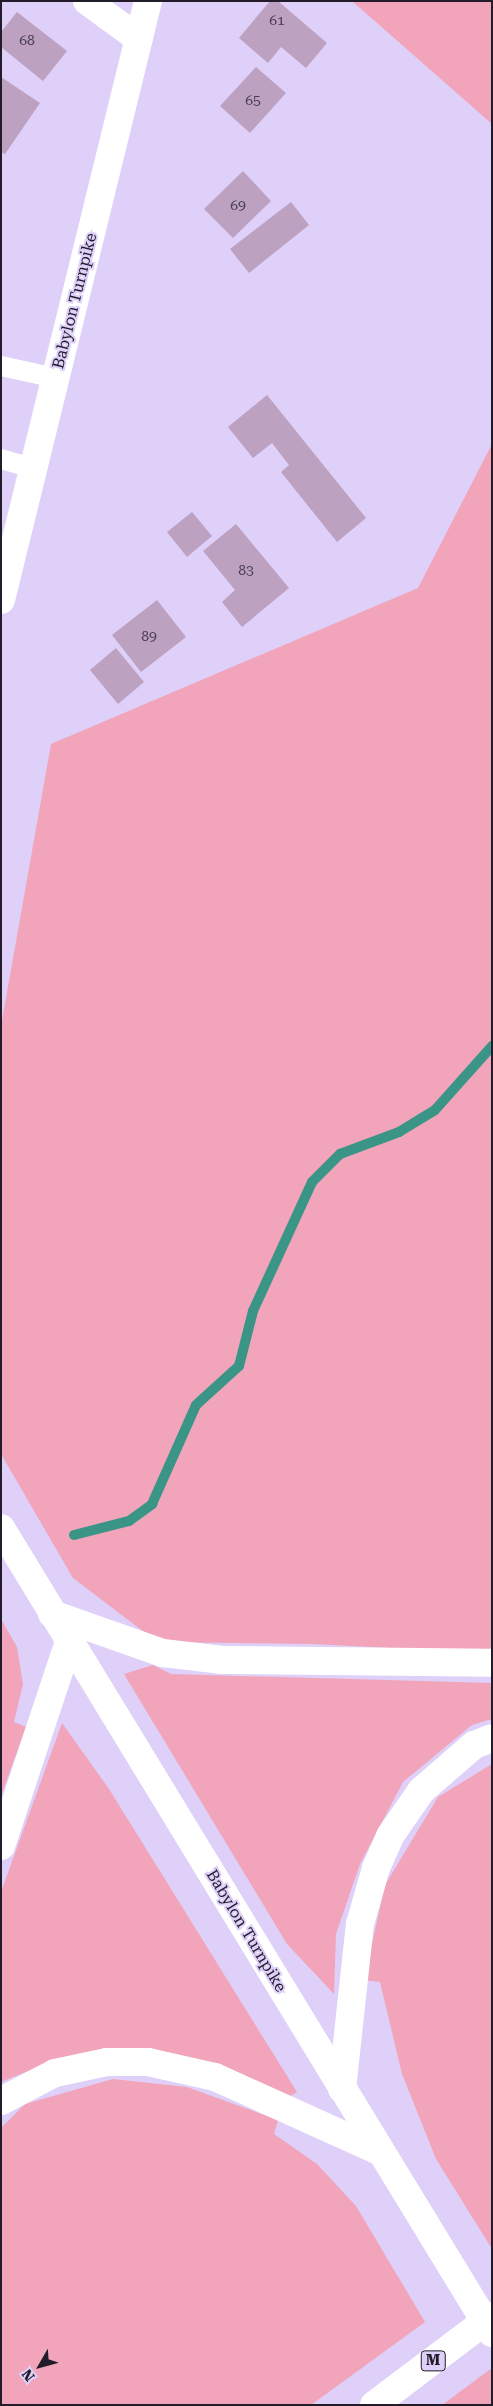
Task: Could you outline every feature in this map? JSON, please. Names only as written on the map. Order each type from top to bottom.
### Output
[{"type":"main road","points":[[87,1],[139,39]]},
{"type":"main road","name":"Babylon Turnpike","points":[[1,600],[148,1]]},
{"type":"main road","name":"Babylon Turnpike","points":[[1,1528],[492,2333]]},
{"type":"main road","points":[[52,1614],[135,1645],[173,1654],[223,1660],[492,1663]]},
{"type":"main road","points":[[1,1846],[69,1642]]},
{"type":"main road","points":[[342,2089],[360,1924],[379,1860],[390,1836],[420,1791],[474,1745],[492,1738]]},
{"type":"main road","points":[[1,2101],[55,2073],[107,2062],[148,2062],[215,2077],[381,2152]]},
{"type":"main road","name":"M","points":[[374,2405],[492,2316]]},
{"type":"lane","points":[[1,366],[56,378]]},
{"type":"lane","points":[[1,459],[33,468]]},
{"type":"shaded area","points":[[352,1],[492,1],[492,124]]},
{"type":"shaded area","points":[[492,444],[492,1653],[312,1644],[151,1642],[144,1632],[73,1578],[1,1454],[1,1026],[51,744],[418,588]]},
{"type":"shaded area","points":[[1,1619],[17,1647],[23,1684],[14,1722],[26,1727],[1,1796]]},
{"type":"shaded area","points":[[153,1665],[171,1674],[492,1683],[492,1719],[472,1725],[403,1782],[360,1864],[336,1934],[334,1994],[287,1944],[124,1674]]},
{"type":"shaded area","points":[[62,1723],[109,1789],[297,2092],[285,2099],[145,2050],[60,2058],[1,2082],[1,1892]]},
{"type":"shaded area","points":[[492,1764],[492,2249],[436,2159],[402,2074],[380,1982],[364,1980],[385,1885],[438,1797]]},
{"type":"shaded area","points":[[113,2079],[187,2087],[278,2120],[274,2134],[317,2164],[356,2206],[425,2322],[311,2405],[1,2405],[1,2128],[25,2104]]},
{"type":"shaded area","points":[[492,2368],[492,2405],[442,2405]]},
{"type":"building","points":[[270,1],[278,1],[327,43],[306,68],[281,47],[268,63],[239,38]]},
{"type":"building","points":[[17,12],[67,51],[43,81],[1,47],[1,32]]},
{"type":"building","points":[[256,67],[286,93],[250,133],[220,106]]},
{"type":"building","points":[[1,77],[40,103],[5,154],[1,152]]},
{"type":"building","points":[[243,171],[271,201],[233,238],[204,209]]},
{"type":"building","points":[[291,202],[309,225],[249,273],[230,249]]},
{"type":"building","points":[[267,395],[366,518],[337,542],[281,472],[289,465],[272,443],[253,458],[228,427]]},
{"type":"building","points":[[192,512],[212,536],[187,557],[167,532]]},
{"type":"building","points":[[236,524],[289,588],[242,627],[222,602],[235,590],[203,551]]},
{"type":"building","points":[[157,600],[186,637],[141,672],[112,635]]},
{"type":"building","points":[[116,648],[144,682],[118,704],[90,670]]},
{"type":"waterway","points":[[74,1535],[129,1521],[152,1504],[196,1405],[239,1366],[253,1311],[312,1182],[340,1154],[399,1132],[435,1110],[492,1046]]}]
